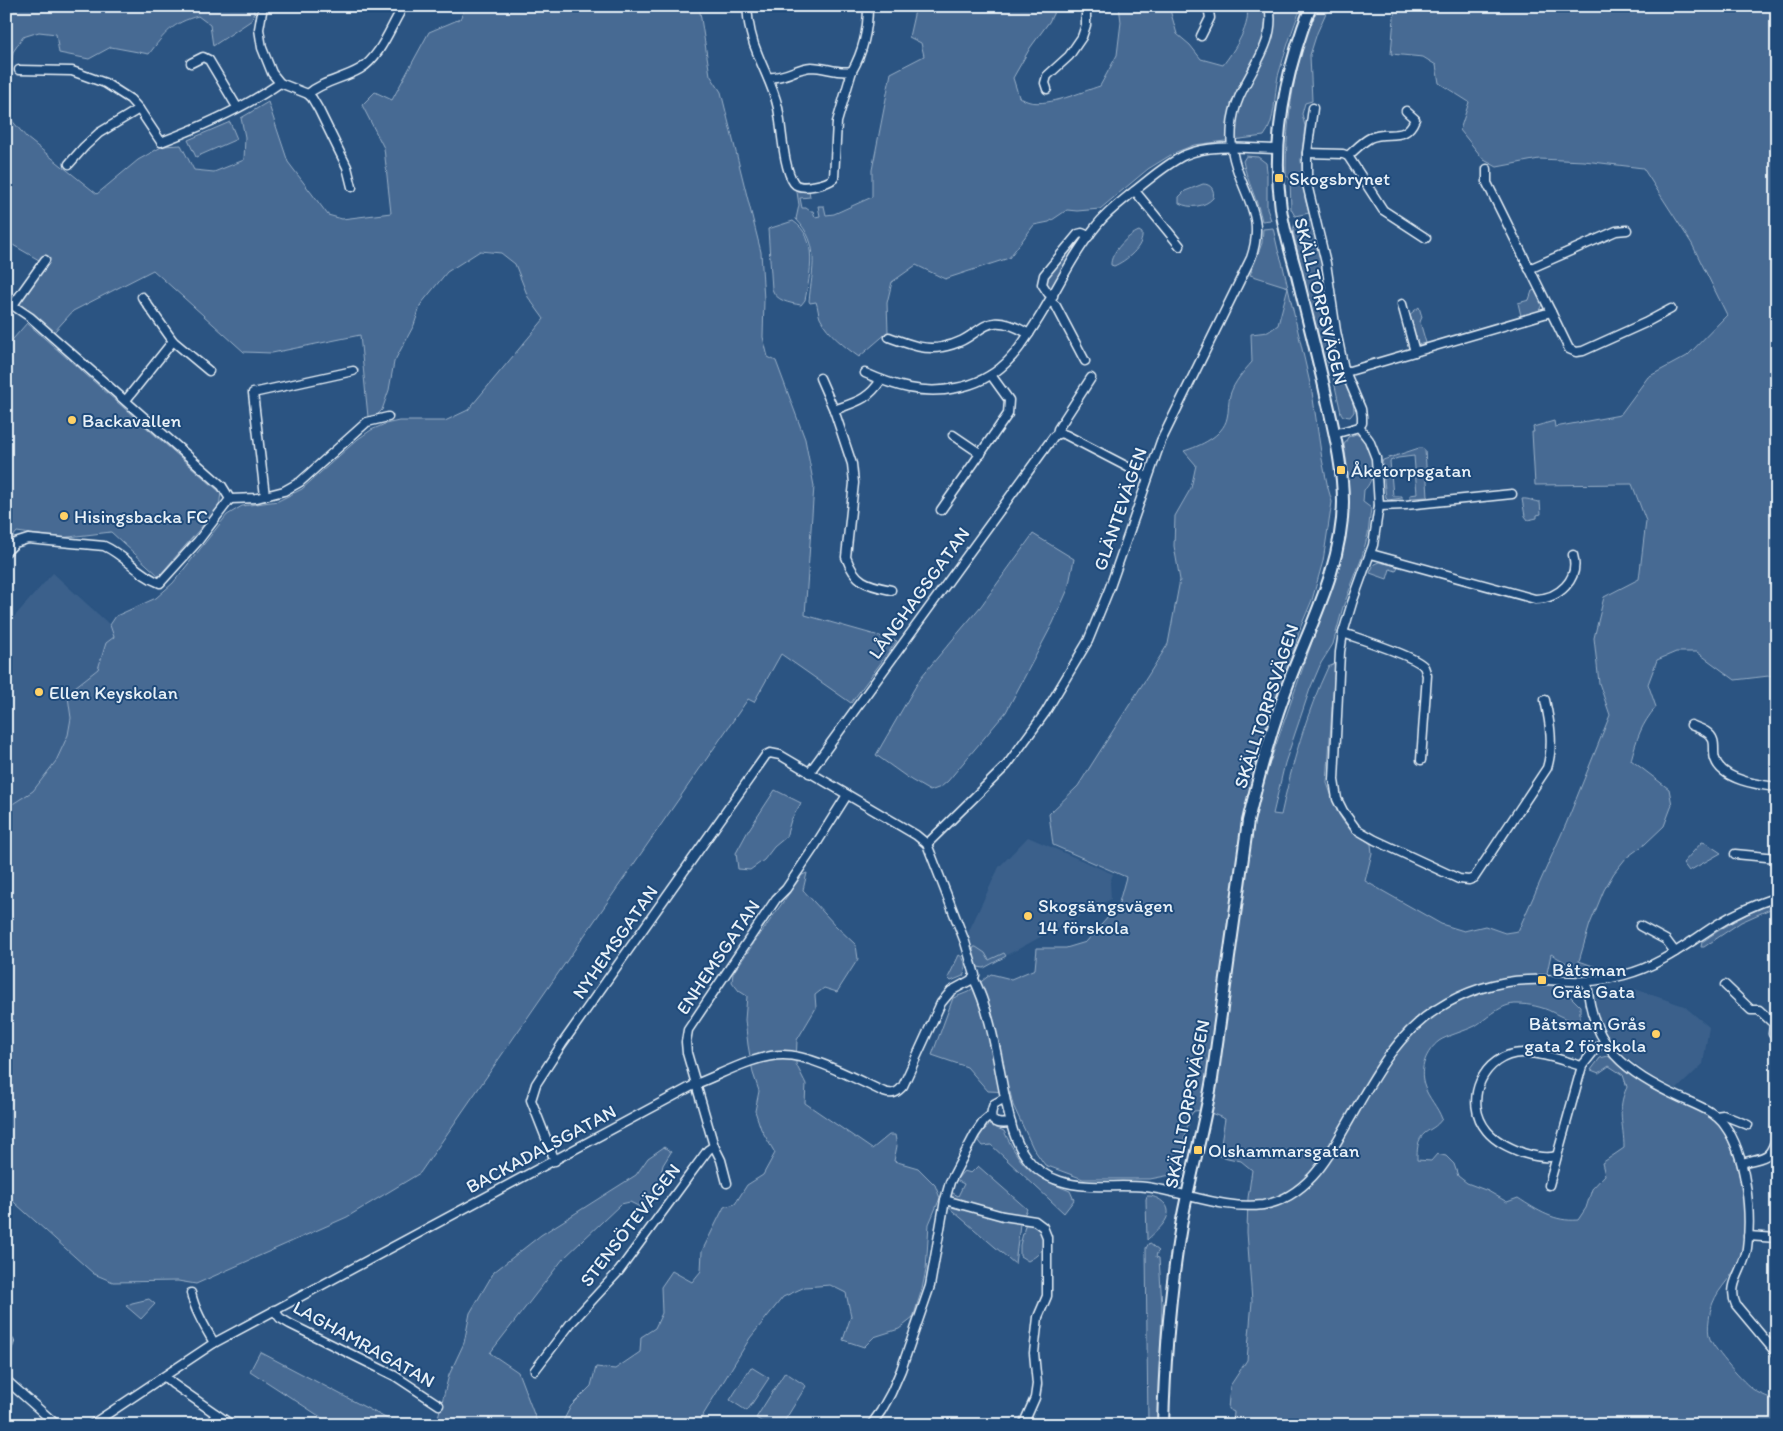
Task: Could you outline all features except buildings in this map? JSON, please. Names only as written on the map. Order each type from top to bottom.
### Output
[{"type":"street","points":[[263,6],[259,30],[262,48],[272,72],[280,83],[308,94],[312,98],[347,167],[352,187]]},
{"type":"street","points":[[747,6],[752,39],[778,106],[787,164],[791,176],[798,186],[830,182],[834,178],[838,122],[849,80],[864,40],[867,28],[868,6]]},
{"type":"street","points":[[1047,89],[1045,79],[1047,76],[1069,56],[1082,37],[1086,25],[1086,6]]},
{"type":"street","points":[[1201,36],[1210,18],[1208,6]]},
{"type":"street","name":"GLÄNTEVÄGEN","points":[[927,844],[1007,765],[1045,713],[1088,641],[1110,587],[1147,477],[1161,442],[1239,283],[1255,245],[1257,226],[1255,216],[1235,165],[1232,148],[1232,121],[1247,80],[1262,55],[1270,34],[1269,6]]},
{"type":"street","name":"SKÄLLTORPSVÄGEN","points":[[1164,1425],[1172,1288],[1187,1195],[1206,1117],[1248,821],[1283,696],[1329,582],[1338,544],[1342,493],[1341,470],[1317,357],[1286,236],[1281,207],[1280,119],[1295,54],[1311,6]]},
{"type":"street","points":[[308,94],[317,86],[360,69],[368,62],[375,55],[400,12]]},
{"type":"street","points":[[191,63],[203,57],[209,60],[237,107]]},
{"type":"street","points":[[768,77],[778,78],[810,67],[842,73],[852,71]]},
{"type":"street","points":[[19,70],[64,70],[93,78],[117,90],[130,98],[161,142],[201,126],[280,83]]},
{"type":"street","points":[[842,73],[849,80]]},
{"type":"street","points":[[772,87],[778,78]]},
{"type":"street","points":[[1313,108],[1307,153],[1307,184],[1326,263],[1336,331],[1346,372],[1361,409],[1362,423],[1359,427],[1334,434]]},
{"type":"street","points":[[69,164],[99,133],[139,109]]},
{"type":"street","points":[[1348,156],[1372,136],[1402,135],[1406,132],[1415,119],[1406,111]]},
{"type":"street","points":[[865,373],[909,388],[932,391],[961,387],[991,375],[1011,359],[1029,334],[1097,224],[1162,169],[1186,155],[1202,150],[1232,148],[1279,149]]},
{"type":"street","points":[[1307,153],[1344,154],[1348,156],[1383,210],[1426,238]]},
{"type":"street","points":[[1487,169],[1487,183],[1569,349],[1576,352],[1589,348],[1644,323],[1671,308]]},
{"type":"street","points":[[1135,192],[1180,246]]},
{"type":"street","points":[[1529,269],[1616,230],[1627,230]]},
{"type":"street","points":[[1085,362],[1056,306],[1042,284],[1044,275],[1074,238],[1082,233],[1089,236]]},
{"type":"street","points":[[45,260],[10,303],[30,316],[126,400],[222,486],[230,499]]},
{"type":"street","points":[[142,297],[173,341],[209,372]]},
{"type":"street","points":[[1402,304],[1415,352]]},
{"type":"street","points":[[1346,372],[1550,312]]},
{"type":"street","points":[[890,337],[920,347],[943,347],[964,340],[984,326],[997,322],[1012,325],[1029,334]]},
{"type":"street","points":[[126,400],[173,341]]},
{"type":"street","points":[[265,496],[253,393],[353,371]]},
{"type":"street","points":[[941,510],[1004,421],[1010,408],[1009,400],[991,375]]},
{"type":"street","points":[[820,378],[834,410],[852,464],[854,483],[846,557],[856,577],[870,586],[891,590]]},
{"type":"street","name":"LÅNGHAGSGATAN","points":[[810,773],[1042,451],[1057,434],[1058,429],[1091,378]]},
{"type":"street","points":[[834,410],[863,399],[873,393],[881,380]]},
{"type":"street","points":[[6,552],[15,543],[28,539],[104,546],[115,552],[148,578],[160,583],[198,541],[230,499],[265,496],[284,491],[300,482],[367,422],[388,417]]},
{"type":"street","points":[[1359,427],[1370,440],[1376,458],[1379,506],[1378,523],[1370,554],[1352,603],[1343,633],[1340,652],[1334,780],[1337,799],[1349,820],[1363,833],[1459,879],[1469,880],[1477,874],[1547,768],[1551,754],[1551,735],[1545,700]]},
{"type":"street","points":[[1057,434],[1066,435],[1147,477]]},
{"type":"street","points":[[953,435],[981,454]]},
{"type":"street","points":[[1379,506],[1512,494]]},
{"type":"street","points":[[1370,554],[1535,600],[1551,596],[1565,588],[1572,578],[1574,571],[1573,555]]},
{"type":"street","points":[[1343,633],[1387,648],[1425,667],[1427,675],[1421,760]]},
{"type":"street","points":[[1691,725],[1711,736],[1716,761],[1724,771],[1756,785],[1777,787]]},
{"type":"street","name":"NYHEMSGATAN","points":[[555,1161],[531,1101],[536,1084],[562,1044],[766,755],[770,753],[780,755],[810,773]]},
{"type":"street","points":[[810,773],[916,835],[927,844],[965,942],[975,973],[973,977],[984,1002],[1005,1098],[1017,1142],[1025,1156],[1034,1166],[1060,1181],[1079,1185],[1144,1187],[1246,1205],[1266,1204],[1289,1195],[1306,1183],[1320,1169],[1386,1059],[1406,1034],[1431,1012],[1462,995],[1500,983],[1531,980],[1587,982],[1632,973],[1662,960],[1750,906],[1777,897]]},
{"type":"street","name":"ENHEMSGATAN","points":[[727,1183],[721,1160],[714,1146],[686,1049],[686,1036],[688,1030],[776,899],[786,889],[813,849],[846,795]]},
{"type":"street","points":[[1735,854],[1777,858]]},
{"type":"street","points":[[1640,926],[1666,940],[1676,952]]},
{"type":"street","name":"BACKADALSGATAN","points":[[91,1425],[214,1343],[696,1084],[754,1061],[784,1055],[803,1058],[824,1065],[884,1092],[896,1093],[902,1086],[941,1003],[951,991],[973,977]]},
{"type":"street","points":[[1587,982],[1593,1021],[1604,1043],[1626,1066],[1647,1082],[1704,1108],[1716,1116],[1725,1126],[1742,1163],[1749,1220],[1747,1249],[1734,1284],[1732,1297],[1736,1305],[1777,1354]]},
{"type":"street","points":[[1725,986],[1751,1010],[1759,1010],[1774,1024],[1773,1034],[1777,1038]]},
{"type":"street","points":[[1549,1185],[1582,1066],[1597,1047],[1604,1043]]},
{"type":"street","points":[[1556,1156],[1551,1158],[1530,1155],[1511,1148],[1495,1139],[1487,1131],[1478,1114],[1476,1101],[1477,1087],[1481,1077],[1496,1061],[1508,1055],[1520,1053],[1547,1056],[1582,1066]]},
{"type":"street","points":[[870,1425],[881,1411],[901,1370],[930,1286],[944,1200],[950,1182],[975,1134],[984,1120],[990,1116],[994,1104],[1005,1098]]},
{"type":"street","points":[[1716,1116],[1724,1115],[1748,1125]]},
{"type":"street","points":[[990,1116],[997,1124],[1011,1123]]},
{"type":"street","points":[[1742,1163],[1769,1155],[1773,1150],[1777,1135]]},
{"type":"street","name":"STENSÖTEVÄGEN","points":[[534,1370],[568,1327],[620,1271],[708,1150],[714,1146]]},
{"type":"street","points":[[944,1200],[1003,1216],[1035,1221],[1043,1228],[1048,1237],[1047,1296],[1038,1317],[1034,1353],[1035,1398],[1023,1425]]},
{"type":"street","points":[[1748,1236],[1777,1238]]},
{"type":"street","points":[[191,1293],[193,1303],[214,1343]]},
{"type":"street","name":"LAGHAMRAGATAN","points":[[274,1310],[280,1318],[290,1324],[395,1376],[439,1405]]},
{"type":"street","points":[[6,1351],[9,1342]]},
{"type":"street","points":[[901,1370],[907,1376]]},
{"type":"street","points":[[165,1377],[232,1425]]},
{"type":"street","points":[[6,1380],[57,1425]]},
{"type":"street","points":[[210,1425],[216,1414]]},
{"type":"shaded area","points":[[6,6],[255,6],[252,20],[213,46],[210,25],[198,16],[175,26],[149,54],[111,47],[89,59],[59,53],[56,34],[39,32],[23,37],[13,52],[7,99],[9,117],[27,138],[97,194],[138,160],[163,146],[181,145],[194,170],[214,172],[244,160],[245,137],[241,118],[268,102],[288,162],[328,215],[342,219],[391,213],[384,148],[362,105],[375,92],[392,100],[429,32],[460,19],[466,6],[699,6],[710,75],[721,92],[761,252],[764,300],[763,337],[768,357],[776,361],[805,439],[814,486],[805,615],[897,641],[851,703],[781,654],[754,702],[748,699],[420,1173],[347,1217],[196,1284],[178,1281],[113,1282],[94,1274],[6,1195],[6,818],[10,815],[11,805],[33,791],[56,761],[68,735],[71,718],[68,697],[75,687],[98,669],[106,643],[114,637],[110,625],[116,616],[156,598],[173,583],[227,515],[242,506],[278,501],[302,489],[358,439],[371,430],[399,421],[445,421],[468,410],[544,319],[528,297],[515,264],[501,253],[480,251],[447,272],[421,304],[414,325],[394,362],[389,390],[382,410],[377,415],[368,417],[360,335],[272,353],[244,352],[153,270],[73,311],[54,332],[12,299],[39,260],[6,241]]},
{"type":"shaded area","points":[[916,6],[1057,6],[1049,22],[1030,48],[1013,78],[1019,97],[1029,102],[1038,103],[1065,98],[1100,86],[1117,55],[1121,22],[1119,6],[1166,6],[1170,10],[1177,34],[1190,45],[1201,59],[1223,65],[1241,37],[1247,21],[1246,6],[1302,6],[1278,76],[1273,115],[1264,136],[1194,145],[1174,153],[1148,169],[1100,209],[1067,210],[1049,222],[1034,225],[1009,258],[945,279],[916,265],[892,282],[887,303],[888,332],[859,357],[832,335],[820,318],[816,302],[810,303],[809,301],[813,268],[812,248],[809,238],[796,219],[799,205],[797,192],[809,190],[810,197],[800,198],[802,208],[813,211],[815,217],[820,216],[818,206],[824,206],[826,215],[834,214],[872,197],[872,170],[891,73],[924,56],[921,43],[909,37]]},
{"type":"shaded area","points":[[1318,6],[1329,6],[1310,55],[1312,101],[1305,103],[1302,114],[1305,126],[1301,160],[1305,199],[1309,213],[1295,216],[1291,209],[1290,178],[1286,176],[1290,111],[1297,68]]},
{"type":"shaded area","points":[[1395,6],[1777,6],[1777,675],[1735,680],[1697,652],[1676,652],[1657,660],[1648,684],[1656,707],[1640,732],[1631,760],[1669,789],[1672,805],[1664,826],[1645,844],[1626,858],[1604,890],[1590,924],[1579,961],[1596,967],[1599,972],[1571,970],[1570,965],[1551,954],[1547,973],[1580,1006],[1580,1021],[1566,1018],[1535,1006],[1512,1004],[1500,1008],[1475,1026],[1446,1037],[1434,1045],[1427,1055],[1422,1073],[1426,1090],[1442,1119],[1420,1138],[1417,1160],[1431,1161],[1437,1154],[1446,1156],[1454,1164],[1458,1176],[1467,1183],[1488,1191],[1507,1202],[1518,1198],[1554,1217],[1578,1220],[1586,1208],[1592,1189],[1605,1175],[1602,1163],[1624,1148],[1621,1110],[1627,1087],[1623,1075],[1609,1066],[1599,1073],[1591,1070],[1600,1058],[1608,1056],[1650,1088],[1709,1115],[1724,1132],[1738,1169],[1745,1214],[1745,1236],[1742,1254],[1736,1268],[1712,1304],[1708,1330],[1709,1337],[1723,1358],[1749,1387],[1777,1403],[1777,1425],[1233,1425],[1234,1412],[1228,1409],[1230,1386],[1247,1360],[1252,1301],[1247,1232],[1248,1198],[1252,1170],[1241,1161],[1219,1156],[1225,1119],[1204,1110],[1194,1111],[1190,1116],[1184,1141],[1188,1152],[1178,1159],[1171,1175],[1150,1179],[1083,1179],[1045,1165],[1033,1148],[1013,1105],[1010,1092],[988,1091],[967,1067],[932,1055],[953,998],[968,992],[991,974],[1011,979],[1035,969],[1037,948],[1066,948],[1086,942],[1118,906],[1126,877],[1053,845],[1049,814],[1078,786],[1168,644],[1180,580],[1174,546],[1175,516],[1191,488],[1196,465],[1184,451],[1210,439],[1225,424],[1232,390],[1252,362],[1251,334],[1268,332],[1278,325],[1288,287],[1312,392],[1322,459],[1332,502],[1323,561],[1312,600],[1261,740],[1247,809],[1264,779],[1342,556],[1348,503],[1347,465],[1344,445],[1348,437],[1356,434],[1368,446],[1372,464],[1373,476],[1364,490],[1363,502],[1371,508],[1368,534],[1361,560],[1343,607],[1333,644],[1321,663],[1310,689],[1285,763],[1273,814],[1281,815],[1306,721],[1328,667],[1335,664],[1327,783],[1337,811],[1343,821],[1351,830],[1371,844],[1372,853],[1365,881],[1441,924],[1464,931],[1485,926],[1505,933],[1518,931],[1566,824],[1610,715],[1599,683],[1594,638],[1604,597],[1639,579],[1646,521],[1632,484],[1535,485],[1533,427],[1554,421],[1555,427],[1620,415],[1648,377],[1687,356],[1727,315],[1692,244],[1643,168],[1584,161],[1539,159],[1497,167],[1484,160],[1460,130],[1469,102],[1439,83],[1436,65],[1423,57],[1391,54]]},
{"type":"shaded area","points":[[230,122],[237,139],[196,157],[188,140]]},
{"type":"shaded area","points":[[1246,156],[1258,157],[1266,163],[1267,209],[1271,220],[1262,221],[1243,161]]},
{"type":"shaded area","points":[[1203,184],[1210,186],[1213,190],[1213,198],[1210,201],[1202,205],[1192,206],[1179,203],[1179,197],[1185,191]]},
{"type":"shaded area","points":[[1308,220],[1312,222],[1321,258],[1336,351],[1353,403],[1354,412],[1350,417],[1343,416],[1341,413],[1331,368],[1319,342],[1294,236],[1293,229],[1295,224]]},
{"type":"shaded area","points":[[793,221],[807,237],[810,247],[809,280],[805,300],[801,305],[780,299],[772,289],[768,229]]},
{"type":"shaded area","points":[[1273,228],[1288,287],[1250,275],[1262,243],[1263,229]]},
{"type":"shaded area","points":[[1139,231],[1142,233],[1142,238],[1133,253],[1124,261],[1114,266],[1111,265],[1113,255],[1120,245]]},
{"type":"shaded area","points":[[1078,238],[1082,239],[1052,289],[1048,288],[1044,279]]},
{"type":"shaded area","points":[[1535,290],[1542,304],[1539,311],[1521,316],[1518,303],[1529,300],[1532,291]]},
{"type":"shaded area","points":[[1419,307],[1422,317],[1420,322],[1426,343],[1416,345],[1409,315]]},
{"type":"shaded area","name":"Backavallen","points":[[27,323],[221,493],[219,507],[159,576],[111,532],[60,538],[17,532],[6,545],[6,347]]},
{"type":"shaded area","points":[[1419,448],[1425,450],[1428,497],[1410,498],[1410,495],[1417,494],[1414,456],[1390,461],[1393,496],[1402,496],[1402,498],[1388,500],[1386,498],[1383,460]]},
{"type":"shaded area","points":[[1522,499],[1540,502],[1541,514],[1537,515],[1537,518],[1528,520],[1525,516]]},
{"type":"shaded area","points":[[1033,534],[1074,559],[1068,589],[1053,623],[1006,712],[948,781],[941,787],[930,791],[876,755],[921,677],[981,606]]},
{"type":"shaded area","points":[[1379,562],[1398,566],[1396,571],[1390,569],[1387,579],[1370,573],[1374,564]]},
{"type":"shaded area","name":"Ellen Keyskolan","points":[[53,573],[110,625],[114,637],[106,643],[98,669],[75,687],[68,697],[71,719],[68,735],[56,761],[33,791],[11,805],[10,815],[6,818],[6,626]]},
{"type":"shaded area","points":[[775,790],[801,803],[791,820],[786,837],[774,847],[764,860],[750,870],[738,869],[736,853]]},
{"type":"shaded area","name":"Skogsängsvägen 14 förskola","points":[[1028,837],[1113,874],[1110,882],[1111,899],[981,969],[968,933],[999,867]]},
{"type":"shaded area","points":[[1702,842],[1721,853],[1689,871],[1683,863]]},
{"type":"shaded area","points":[[807,873],[803,890],[856,945],[858,959],[837,992],[824,988],[815,995],[816,1008],[797,1040],[796,1064],[806,1084],[805,1103],[872,1149],[889,1135],[895,1135],[897,1146],[894,1161],[918,1168],[935,1185],[940,1198],[929,1224],[926,1270],[913,1318],[899,1329],[874,1337],[864,1347],[843,1340],[851,1316],[846,1293],[830,1285],[805,1287],[783,1297],[750,1338],[697,1425],[561,1425],[571,1406],[591,1386],[596,1367],[615,1369],[640,1352],[641,1337],[655,1328],[662,1313],[661,1287],[672,1271],[692,1282],[701,1271],[702,1251],[724,1207],[735,1204],[747,1185],[763,1175],[775,1153],[761,1129],[755,1111],[759,1091],[753,1073],[748,1045],[745,1020],[747,996],[739,991],[732,982],[733,973],[802,875]]},
{"type":"shaded area","points":[[1777,902],[1777,906],[1741,922],[1704,947],[1701,947],[1702,942],[1729,924],[1747,914]]},
{"type":"shaded area","points":[[974,947],[985,953],[989,960],[1004,953],[1006,956],[984,968],[978,967],[972,952]]},
{"type":"shaded area","points":[[959,955],[964,961],[964,973],[963,976],[951,981],[948,978]]},
{"type":"shaded area","name":"Båtsman Grås gata 2 förskola","points":[[1635,989],[1684,1006],[1709,1027],[1703,1064],[1677,1089],[1650,1076],[1620,1052],[1608,1041],[1599,1021],[1595,997]]},
{"type":"shaded area","points":[[990,1125],[1004,1131],[1010,1144],[1030,1170],[1046,1181],[1070,1191],[1074,1200],[1064,1213],[991,1145],[983,1146],[979,1141],[979,1134]]},
{"type":"shaded area","points":[[664,1147],[671,1152],[663,1165],[660,1188],[646,1210],[630,1202],[621,1204],[563,1259],[490,1353],[518,1372],[537,1422],[541,1425],[436,1425],[449,1375],[464,1343],[470,1313],[494,1272],[541,1235],[636,1175],[648,1158]]},
{"type":"shaded area","points":[[978,1166],[1027,1209],[1020,1224],[1015,1264],[947,1206],[949,1194],[953,1193],[958,1196],[964,1184],[956,1180],[964,1171],[971,1173]]},
{"type":"shaded area","points":[[1147,1196],[1151,1196],[1165,1204],[1168,1214],[1159,1229],[1147,1240],[1146,1199]]},
{"type":"shaded area","points":[[1026,1222],[1035,1223],[1043,1239],[1042,1249],[1028,1261],[1020,1256],[1020,1245]]},
{"type":"shaded area","points":[[1149,1243],[1159,1251],[1156,1257],[1159,1258],[1162,1305],[1158,1425],[1148,1425],[1146,1248]]},
{"type":"shaded area","points":[[149,1299],[155,1304],[141,1319],[126,1306],[132,1303]]},
{"type":"shaded area","points":[[260,1352],[399,1425],[333,1425],[250,1371]]},
{"type":"shaded area","points":[[751,1367],[769,1378],[747,1411],[730,1400]]},
{"type":"shaded area","points":[[785,1372],[806,1386],[782,1425],[767,1425],[756,1418]]},
{"type":"place","name":"Skogsbrynet","points":[[1279,178]]},
{"type":"place","name":"Backavallen","points":[[72,420]]},
{"type":"place","name":"Åketorpsgatan","points":[[1341,470]]},
{"type":"place","name":"Hisingsbacka FC","points":[[64,516]]},
{"type":"place","name":"Ellen Keyskolan","points":[[39,692]]},
{"type":"place","name":"Skogsängsvägen 14 förskola","points":[[1028,916]]},
{"type":"place","name":"Båtsman Grås Gata","points":[[1542,980]]},
{"type":"place","name":"Båtsman Grås gata 2 förskola","points":[[1656,1034]]},
{"type":"place","name":"Olshammarsgatan","points":[[1198,1150]]}]
